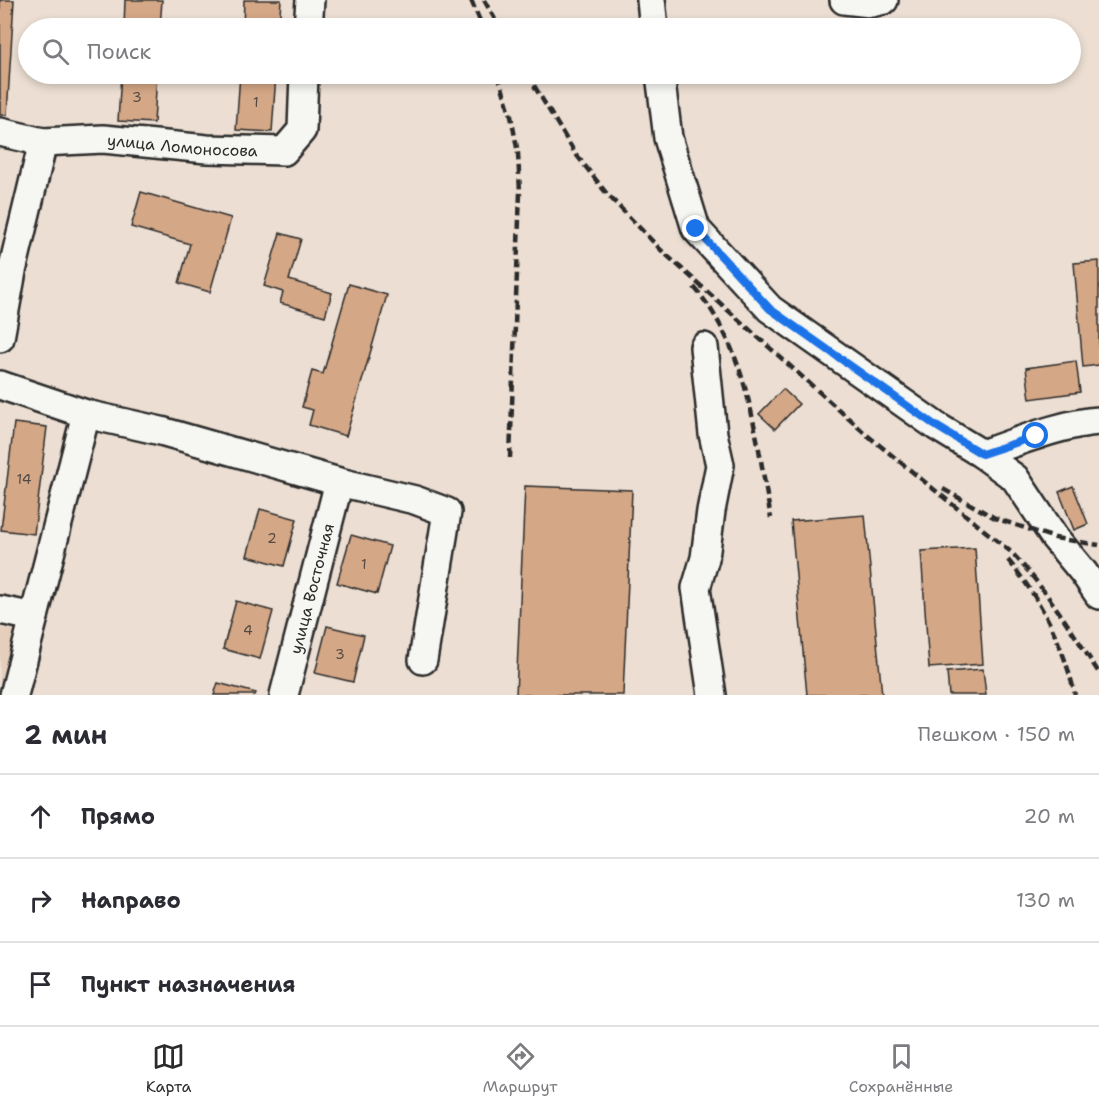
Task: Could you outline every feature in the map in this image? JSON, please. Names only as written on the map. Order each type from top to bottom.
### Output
[{"type":"street","points":[[309,18],[310,0]]},
{"type":"street","points":[[651,0],[653,18]]},
{"type":"street","points":[[844,0],[871,3],[884,0]]},
{"type":"street","name":"улица Ломоносова","points":[[0,132],[43,142],[103,139],[207,149],[284,151],[302,130],[304,84]]},
{"type":"street","points":[[661,84],[668,138],[696,229],[770,309],[936,426],[982,454],[1015,478],[1055,538],[1099,595]]},
{"type":"street","points":[[0,338],[12,272],[43,142]]},
{"type":"street","points":[[704,346],[713,434],[720,465],[705,558],[696,588],[712,695]]},
{"type":"street","points":[[0,385],[86,414],[161,431],[339,482],[415,500],[447,512],[423,660]]},
{"type":"street","points":[[14,695],[86,414]]},
{"type":"street","points":[[982,454],[1084,422],[1099,422]]},
{"type":"street","name":"улица Восточная","points":[[284,695],[339,482]]},
{"type":"street","points":[[0,610],[34,617]]},
{"type":"shaded area","points":[[0,628],[14,630],[0,685]]},
{"type":"building","points":[[0,0],[14,0],[7,115],[0,115]]},
{"type":"building","points":[[125,0],[162,0],[161,18],[124,18]]},
{"type":"building","points":[[244,0],[281,0],[280,18],[243,18]]},
{"type":"building","points":[[120,84],[156,84],[154,123],[118,121]]},
{"type":"building","points":[[239,84],[275,84],[272,132],[236,130]]},
{"type":"building","points":[[141,192],[231,218],[210,292],[179,283],[190,244],[131,227]]},
{"type":"building","points":[[280,233],[301,239],[289,280],[332,293],[325,316],[280,303],[283,292],[264,286]]},
{"type":"building","points":[[1099,261],[1099,365],[1083,367],[1074,263]]},
{"type":"building","points":[[349,284],[387,295],[346,436],[309,425],[313,410],[302,407],[312,371],[323,374]]},
{"type":"building","points":[[1076,361],[1080,392],[1030,399],[1026,368]]},
{"type":"building","points":[[783,389],[799,404],[775,429],[759,414]]},
{"type":"building","points":[[14,423],[47,427],[34,534],[1,530]]},
{"type":"building","points":[[525,486],[632,490],[623,695],[516,695]]},
{"type":"building","points":[[1073,486],[1088,524],[1074,530],[1059,492]]},
{"type":"building","points":[[260,509],[297,519],[284,566],[247,556]]},
{"type":"building","points":[[865,515],[882,695],[807,695],[791,521]]},
{"type":"building","points":[[351,535],[390,546],[377,594],[337,583]]},
{"type":"building","points":[[975,548],[983,664],[929,668],[921,551]]},
{"type":"building","points":[[236,601],[273,611],[260,659],[223,649]]},
{"type":"building","points":[[327,626],[364,635],[353,682],[315,673]]},
{"type":"building","points":[[983,669],[986,695],[949,695],[947,672]]},
{"type":"building","points":[[218,683],[256,693],[255,695],[214,695]]},
{"type":"railway","points":[[471,0],[479,18]]},
{"type":"railway","points":[[484,0],[494,18]]},
{"type":"railway","points":[[501,84],[511,116],[518,153],[520,192],[510,458]]},
{"type":"railway","points":[[533,84],[575,153],[607,194],[662,251],[867,435],[1011,552],[1047,595],[1099,673]]},
{"type":"railway","points":[[694,287],[712,312],[739,367],[755,427],[771,518]]},
{"type":"railway","points":[[943,489],[995,518],[1055,538],[1099,545]]},
{"type":"railway","points":[[1008,560],[1031,591],[1050,624],[1064,658],[1075,695]]},
{"type":"route","points":[[696,229],[770,309],[936,426],[982,454],[1036,436]]}]
